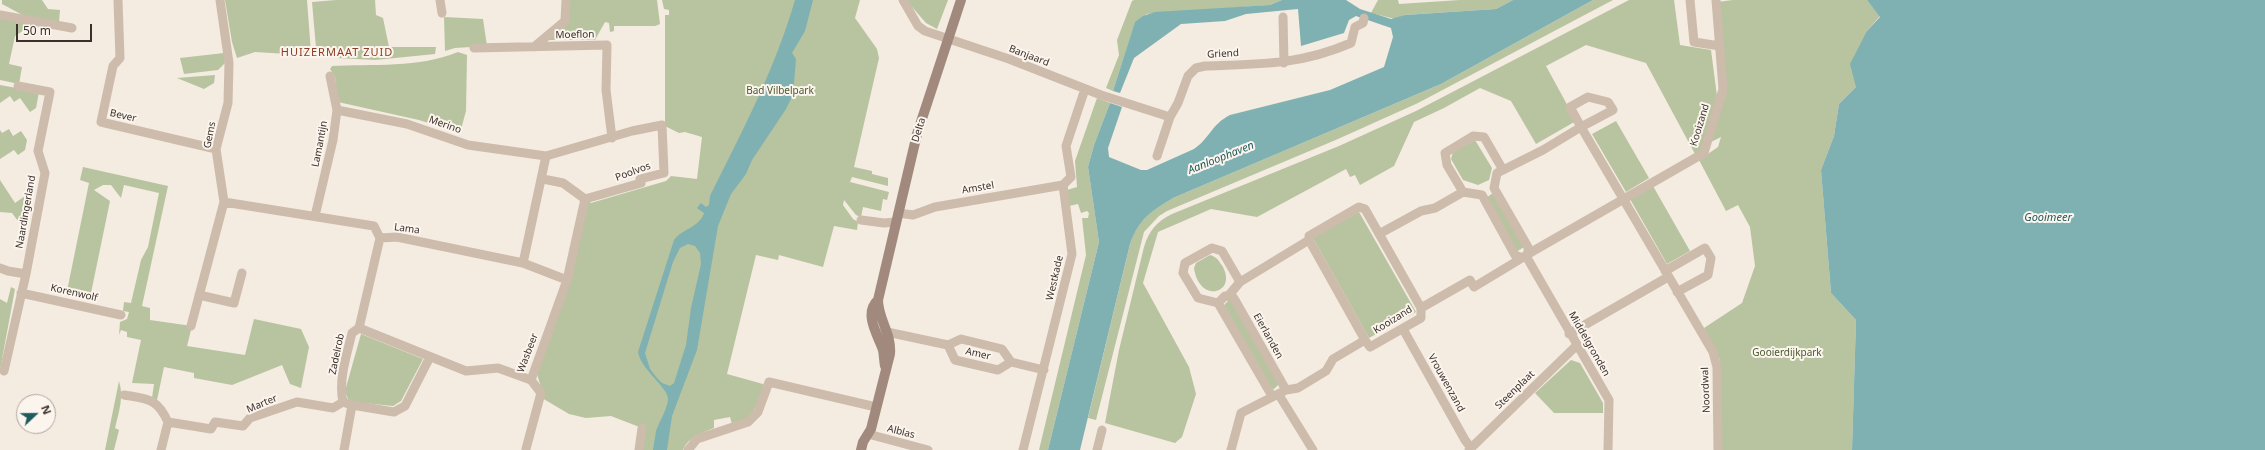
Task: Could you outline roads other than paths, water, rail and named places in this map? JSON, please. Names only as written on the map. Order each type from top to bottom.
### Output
[{"type":"street","name":"Bever","points":[[118,0],[120,58],[113,66],[101,122],[216,149]]},
{"type":"street","name":"Gems","points":[[191,326],[224,202],[216,149],[228,103],[229,62],[220,0]]},
{"type":"street","points":[[440,0],[442,13]]},
{"type":"street","points":[[534,47],[565,21],[566,0]]},
{"type":"street","points":[[903,0],[918,26],[925,31],[949,40]]},
{"type":"street","name":"Delta","points":[[861,450],[863,442],[868,434],[876,407],[885,368],[882,333],[871,313],[878,300],[917,134],[961,0]]},
{"type":"street","points":[[1690,0],[1694,42],[1720,46]]},
{"type":"street","name":"Kooizand","points":[[1231,450],[1241,413],[1279,394],[1298,388],[1326,371],[1333,359],[1365,340],[1370,347],[1403,329],[1421,318],[1421,308],[1470,280],[1474,287],[1704,153],[1723,89],[1716,0]]},
{"type":"street","points":[[0,15],[72,28]]},
{"type":"street","points":[[1283,17],[1284,63]]},
{"type":"street","name":"Griend","points":[[1157,156],[1170,117],[1178,103],[1188,76],[1196,68],[1206,66],[1284,63],[1314,57],[1351,43],[1355,27],[1363,23],[1364,18]]},
{"type":"street","name":"Banjaard","points":[[949,40],[1009,59],[1101,95],[1170,117]]},
{"type":"street","name":"Moeflon","points":[[474,48],[607,45],[606,90],[612,138]]},
{"type":"street","name":"Lamantijn","points":[[315,216],[333,140],[337,110],[330,76]]},
{"type":"street","name":"Naardingerland","points":[[4,371],[26,274],[45,174],[38,151],[50,92],[18,86]]},
{"type":"street","name":"Westkade","points":[[1023,450],[1072,254],[1063,185],[1071,177],[1066,146],[1085,89]]},
{"type":"street","name":"Merino","points":[[337,110],[407,124],[468,145],[546,156]]},
{"type":"street","name":"Poolvos","points":[[585,199],[641,183],[640,179],[664,173],[662,125],[632,131],[612,138]]},
{"type":"street","name":"Noordwal","points":[[1502,170],[1544,150],[1581,127],[1716,360],[1718,450]]},
{"type":"street","points":[[1379,234],[1421,211],[1435,208],[1463,192],[1482,195],[1494,188],[1497,173],[1502,170],[1484,137],[1473,136],[1445,153],[1447,165],[1463,192]]},
{"type":"street","points":[[523,263],[543,179],[546,156],[612,138]]},
{"type":"street","points":[[543,179],[563,183],[585,199],[567,280]]},
{"type":"street","name":"Amstel","points":[[897,218],[913,215],[935,207],[1063,185]]},
{"type":"street","name":"Middelgronden","points":[[1494,188],[1528,246],[1525,256],[1569,334],[1609,400],[1608,450]]},
{"type":"street","name":"Middelgronden","points":[[1482,195],[1515,255],[1525,256]]},
{"type":"street","name":"Lama","points":[[224,202],[374,226],[380,238],[397,237],[523,263],[567,280]]},
{"type":"street","points":[[1240,282],[1222,250],[1212,248],[1185,263],[1183,273],[1198,298],[1218,303],[1221,298],[1229,295],[1240,282],[1309,240],[1309,236],[1359,207],[1365,209],[1421,308]]},
{"type":"street","points":[[861,220],[884,223],[897,218]]},
{"type":"street","name":"Zadelrob","points":[[343,402],[341,393],[352,333],[359,328],[380,238]]},
{"type":"street","points":[[1309,240],[1365,340]]},
{"type":"street","points":[[1569,334],[1705,248],[1711,258],[1708,275],[1677,292]]},
{"type":"street","points":[[0,268],[26,274]]},
{"type":"street","points":[[199,296],[234,303],[242,273]]},
{"type":"street","name":"Wasbeer","points":[[359,328],[466,371],[498,368],[531,380],[567,280]]},
{"type":"street","name":"Korenwolf","points":[[22,293],[121,315]]},
{"type":"street","name":"Eierlanden","points":[[1229,295],[1235,300],[1279,394]]},
{"type":"street","name":"Eierlanden","points":[[1218,303],[1279,394],[1312,450]]},
{"type":"street","name":"Vrouwenzand","points":[[1403,329],[1470,449]]},
{"type":"street","name":"Amer","points":[[882,333],[948,345],[961,339],[968,340],[1002,350],[1011,362],[998,370],[955,360],[948,345]]},
{"type":"street","name":"Steenplaat","points":[[1470,449],[1576,346]]},
{"type":"street","points":[[343,402],[352,406],[394,412],[405,406],[430,357]]},
{"type":"street","points":[[1011,362],[1044,370]]},
{"type":"street","points":[[527,450],[541,393],[531,380]]},
{"type":"street","points":[[688,450],[697,439],[748,422],[758,412],[769,382],[876,407]]},
{"type":"street","points":[[124,395],[149,399],[157,403],[168,422],[161,450]]},
{"type":"street","name":"Marter","points":[[168,422],[211,429],[215,422],[243,426],[250,418],[296,402],[333,408],[343,402]]},
{"type":"street","points":[[344,450],[352,406]]},
{"type":"street","points":[[639,450],[642,428]]},
{"type":"street","points":[[1097,450],[1102,430]]},
{"type":"street","name":"Alblas","points":[[868,434],[928,450]]},
{"type":"water","points":[[795,0],[813,0],[805,31],[792,53],[796,59],[793,95],[786,109],[752,160],[746,174],[731,194],[718,226],[697,350],[672,416],[667,450],[653,450],[656,431],[668,403],[668,399],[664,389],[640,359],[638,352],[674,240],[677,236],[699,222],[702,218],[704,213],[697,208],[701,203],[706,207],[709,205],[710,196],[757,100],[787,26]],"holes":[[[688,244],[695,246],[700,253],[701,264],[691,308],[686,345],[674,383],[670,386],[662,383],[650,369],[645,353],[673,262],[680,248]]]},
{"type":"water","name":"Aanloophaven","points":[[1282,0],[1346,0],[1360,9],[1391,19],[1405,15],[1496,9],[1513,0],[1593,0],[1441,84],[1173,198],[1147,216],[1137,228],[1130,244],[1080,450],[1048,450],[1099,242],[1088,167],[1094,145],[1110,103],[1122,107],[1108,148],[1109,157],[1141,170],[1147,170],[1194,149],[1219,123],[1230,115],[1330,90],[1384,67],[1393,37],[1391,28],[1356,16],[1349,20],[1344,33],[1301,46],[1298,9],[1246,14],[1225,21],[1181,24],[1134,58],[1120,93],[1113,91],[1135,22],[1143,16],[1155,12],[1270,5]]},
{"type":"water","name":"Gooimeer","points":[[1867,0],[2265,0],[2265,450],[1852,450],[1856,320],[1831,293],[1821,170],[1834,136],[1839,104],[1856,87],[1850,64],[1867,31],[1880,17]]},
{"type":"district","name":"HUIZERMAAT ZUID","points":[[337,53]]},
{"type":"park label","name":"Bad Vilbelpark","points":[[780,91]]},
{"type":"park label","name":"Gooierdijkpark","points":[[1787,353]]}]
